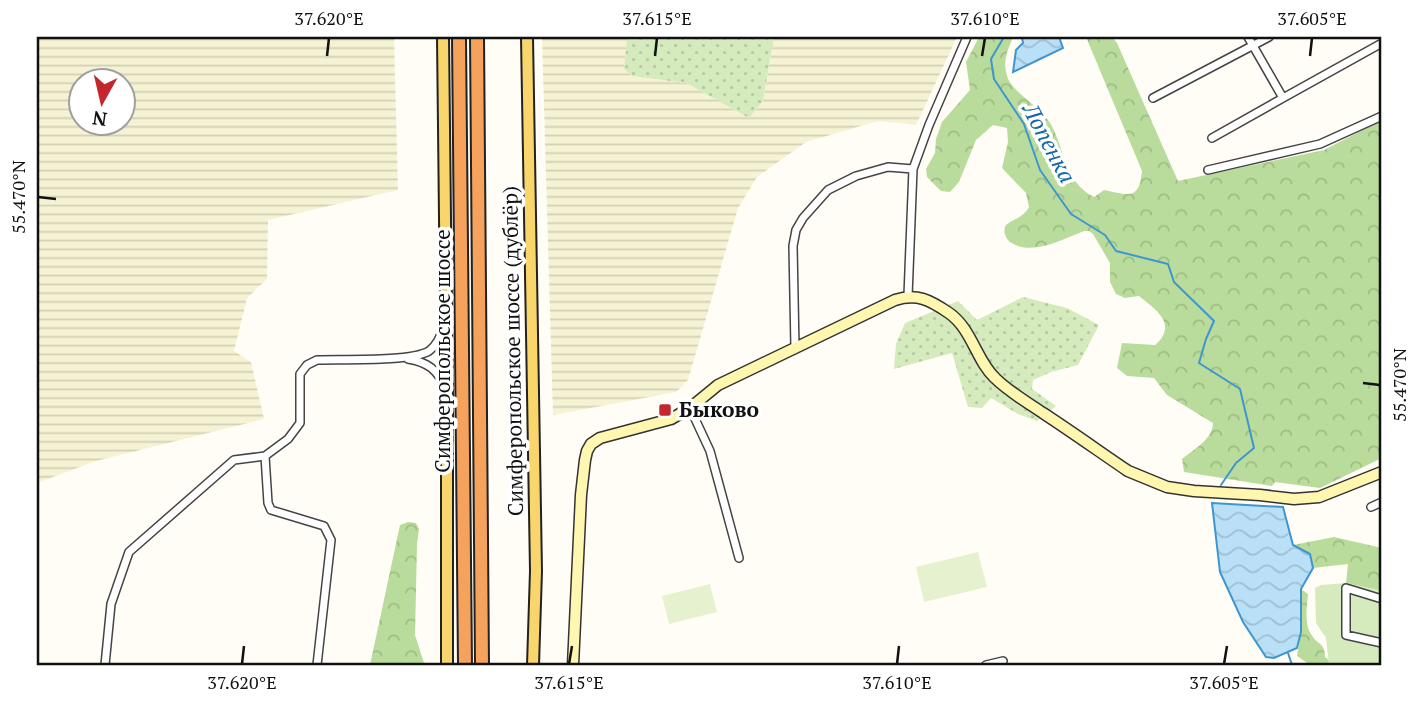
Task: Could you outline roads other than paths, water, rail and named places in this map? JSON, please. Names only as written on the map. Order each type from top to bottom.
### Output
[{"type":"highway","name":"Симферопольское шоссе","points":[[459,37],[465,665]]},
{"type":"highway","name":"Симферопольское шоссе","points":[[477,37],[482,665]]},
{"type":"main road","points":[[443,37],[447,665]]},
{"type":"main road","name":"Симферопольское шоссе (дублёр)","points":[[527,37],[536,571],[533,665]]},
{"type":"street","points":[[908,296],[913,169],[967,37]]},
{"type":"street","points":[[1248,37],[1283,97]]},
{"type":"street","points":[[1153,98],[1269,37]]},
{"type":"street","points":[[1212,138],[1382,43]]},
{"type":"street","points":[[1208,170],[1320,144],[1382,116]]},
{"type":"street","points":[[795,348],[793,246],[796,230],[803,218],[823,193],[856,176],[888,167],[913,169]]},
{"type":"street","points":[[573,665],[581,495],[587,451],[591,444],[600,438],[671,419],[690,408],[718,385],[908,296],[922,298],[938,305],[953,316],[963,327],[983,364],[1002,385],[1128,471],[1167,487],[1294,499],[1319,497],[1382,472]]},
{"type":"street","points":[[105,665],[110,604],[129,552],[234,460],[264,456],[288,439],[300,423],[300,374],[307,365],[317,360],[416,356],[436,344],[446,313]]},
{"type":"street","points":[[400,358],[426,364],[436,370],[447,398]]},
{"type":"street","points":[[690,408],[710,451],[739,558]]},
{"type":"street","points":[[264,456],[271,510],[324,526],[331,540],[317,665]]},
{"type":"street","points":[[1371,507],[1382,502]]},
{"type":"street","points":[[1382,599],[1346,588],[1346,635],[1382,643]]},
{"type":"street","points":[[986,665],[1003,661]]},
{"type":"water","points":[[1022,37],[1059,37],[1063,48],[1013,72],[1016,50],[1023,43]]},
{"type":"water","points":[[1212,503],[1283,507],[1293,545],[1310,554],[1313,568],[1301,589],[1301,632],[1297,648],[1274,658],[1266,657],[1243,622],[1220,572]]},
{"type":"waterway","name":"Лопенка","points":[[1004,37],[991,59],[994,79],[1024,124],[1040,170],[1071,214],[1105,235],[1116,251],[1168,264],[1174,282],[1214,321],[1199,363],[1240,389],[1254,448],[1236,463],[1221,485]]},
{"type":"waterway","name":"Лопенка","points":[[1288,653],[1292,665]]},
{"type":"place","name":"Быково","points":[[665,410]]}]
